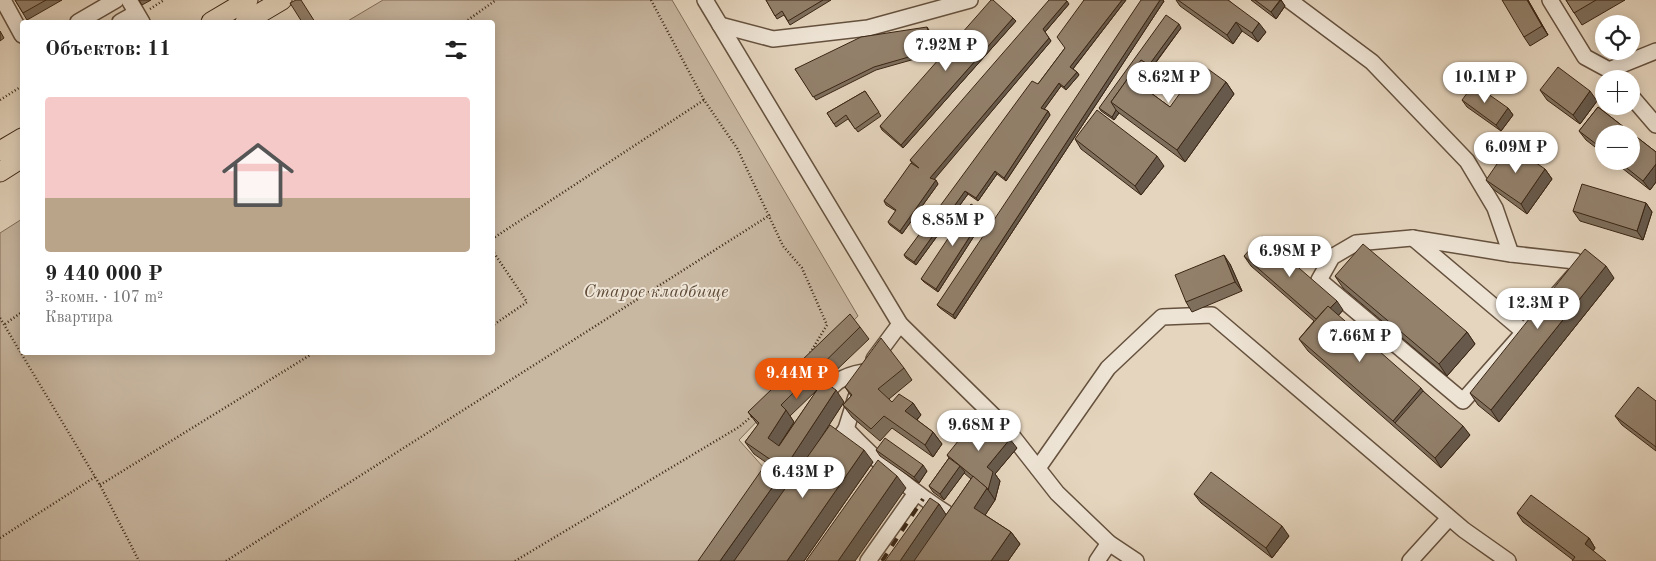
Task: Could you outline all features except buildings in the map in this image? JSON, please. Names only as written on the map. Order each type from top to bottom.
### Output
[{"type":"main road","points":[[214,20],[248,0]]},
{"type":"main road","points":[[248,20],[282,0]]},
{"type":"main road","points":[[0,151],[20,139]]},
{"type":"main road","points":[[0,172],[20,159]]},
{"type":"lane","points":[[81,20],[116,0]]},
{"type":"lane","points":[[705,0],[900,324],[1006,428],[1058,493],[1109,543],[1136,561]]},
{"type":"lane","points":[[720,25],[773,39],[868,28],[970,0]]},
{"type":"lane","points":[[1289,0],[1372,62],[1467,161],[1494,208],[1511,254]]},
{"type":"lane","points":[[1550,0],[1584,57],[1606,70]]},
{"type":"lane","points":[[4,2],[20,31]]},
{"type":"lane","points":[[123,20],[136,12]]},
{"type":"lane","points":[[1620,70],[1656,51]]},
{"type":"lane","points":[[1640,106],[1656,125]]},
{"type":"lane","points":[[1412,238],[1524,332]]},
{"type":"lane","points":[[1412,238],[1511,254],[1575,261],[1577,272],[1463,401],[1318,280],[1332,257],[1356,243],[1412,238]]},
{"type":"lane","points":[[1038,468],[1108,368],[1162,317],[1212,315],[1449,518],[1508,561]]},
{"type":"lane","points":[[824,460],[846,429],[864,372],[900,324]]},
{"type":"lane","points":[[813,411],[835,381],[864,372]]},
{"type":"lane","points":[[846,429],[878,470],[954,518],[924,561]]},
{"type":"lane","points":[[868,561],[916,493]]},
{"type":"lane","points":[[1410,561],[1449,518]]},
{"type":"lane","points":[[1097,561],[1109,543]]},
{"type":"path","points":[[468,20],[496,0]]},
{"type":"path","points":[[651,0],[704,100],[737,148],[783,246],[802,268],[827,325],[807,358]]},
{"type":"path","points":[[0,100],[20,87]]},
{"type":"path","points":[[495,237],[704,100]]},
{"type":"path","points":[[226,561],[770,215]]},
{"type":"path","points":[[495,254],[528,302],[495,324]]},
{"type":"path","points":[[4,324],[20,313]]},
{"type":"path","points":[[0,318],[20,351]]},
{"type":"path","points":[[23,355],[96,477],[139,561]]},
{"type":"path","points":[[100,485],[310,355]]},
{"type":"path","points":[[515,561],[738,427],[758,411]]},
{"type":"path","points":[[0,538],[96,477]]},
{"type":"green space","name":"Старое кладбище","points":[[383,0],[672,0],[858,316],[739,440],[772,477],[713,561],[0,561],[0,233],[20,220],[20,355],[495,355],[495,20],[349,20]]},
{"type":"railway","points":[[882,561],[923,499]]}]
